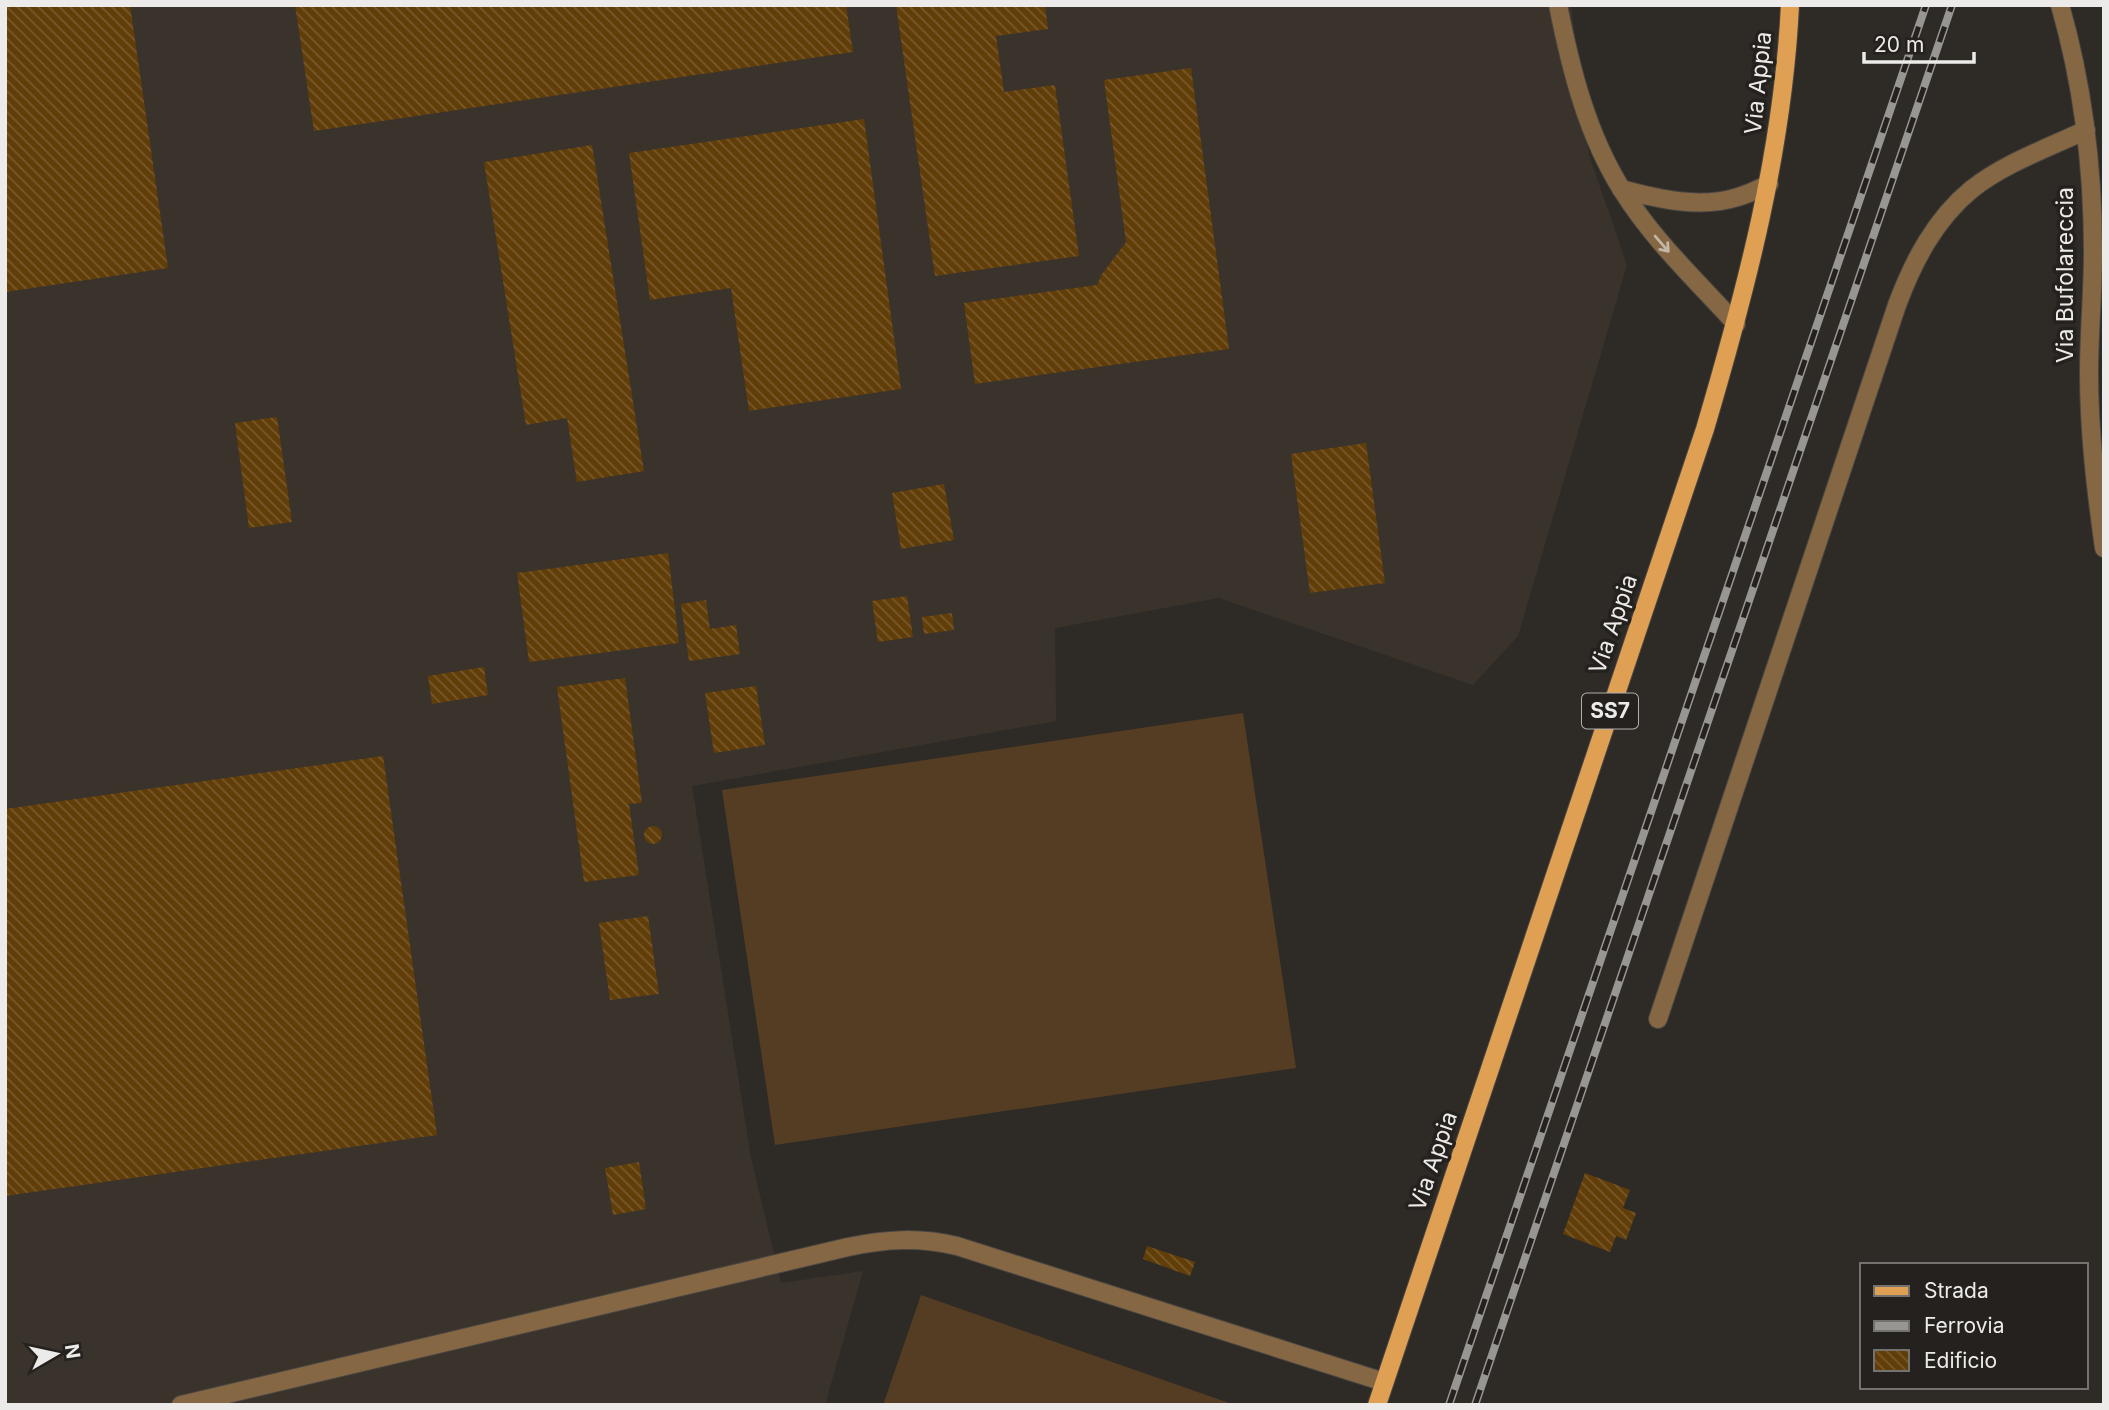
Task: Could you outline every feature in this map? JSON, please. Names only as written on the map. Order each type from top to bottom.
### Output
[{"type":"main road","name":"Via Appia","points":[[1377,1405],[1705,429],[1736,324],[1769,184],[1781,102],[1790,5]]},
{"type":"street","points":[[1558,5],[1581,102],[1594,137],[1621,189],[1661,243],[1736,324]]},
{"type":"street","name":"Via Bufolareccia","points":[[2060,5],[2077,73],[2086,130],[2093,238],[2090,396],[2094,474],[2104,548]]},
{"type":"street","points":[[1658,1020],[1897,305],[1917,257],[1940,222],[1972,189],[2009,167],[2086,130]]},
{"type":"street","points":[[1621,189],[1672,201],[1694,202],[1736,198],[1769,184]]},
{"type":"street","points":[[181,1405],[848,1247],[903,1239],[929,1240],[957,1246],[1384,1382]]},
{"type":"shaded area","points":[[5,5],[1571,5],[1589,155],[1627,265],[1518,636],[1473,685],[1219,598],[1055,628],[1056,721],[692,786],[751,1158],[781,1283],[863,1271],[825,1405],[5,1405]]},
{"type":"shaded area","points":[[1243,713],[1296,1068],[775,1145],[722,790]]},
{"type":"shaded area","points":[[921,1295],[1232,1404],[1232,1405],[883,1405]]},
{"type":"building","points":[[5,5],[130,5],[168,268],[5,292]]},
{"type":"building","points":[[295,5],[846,5],[853,52],[314,131]]},
{"type":"building","points":[[896,5],[1045,5],[1048,29],[996,36],[1004,92],[1055,85],[1079,256],[935,276]]},
{"type":"building","points":[[1191,68],[1229,349],[975,384],[964,303],[1097,285],[1126,242],[1104,80]]},
{"type":"building","points":[[864,119],[901,389],[749,411],[731,288],[650,300],[629,153]]},
{"type":"building","points":[[592,145],[644,471],[577,482],[567,418],[526,425],[484,162]]},
{"type":"building","points":[[277,417],[292,522],[249,528],[235,423]]},
{"type":"building","points":[[1366,443],[1385,583],[1310,593],[1291,454]]},
{"type":"building","points":[[944,484],[954,540],[901,549],[892,493]]},
{"type":"building","points":[[668,553],[679,643],[529,662],[517,573]]},
{"type":"building","points":[[907,596],[913,637],[878,642],[872,601]]},
{"type":"building","points":[[706,600],[710,629],[736,625],[740,654],[689,661],[681,604]]},
{"type":"building","points":[[952,613],[954,630],[924,634],[922,617]]},
{"type":"building","points":[[484,667],[488,695],[432,704],[428,676]]},
{"type":"building","points":[[625,678],[642,803],[629,804],[639,875],[584,882],[557,687]]},
{"type":"building","points":[[756,686],[765,745],[714,753],[705,693]]},
{"type":"building","points":[[383,756],[437,1135],[5,1196],[5,809]]},
{"type":"building","points":[[653,826],[659,829],[662,835],[659,841],[653,844],[647,841],[644,835],[647,829]]},
{"type":"building","points":[[648,916],[659,994],[610,1000],[599,923]]},
{"type":"building","points":[[639,1162],[646,1209],[613,1215],[605,1168]]},
{"type":"building","points":[[1585,1173],[1630,1190],[1623,1208],[1636,1213],[1626,1240],[1616,1236],[1610,1252],[1563,1234]]},
{"type":"building","points":[[1147,1246],[1195,1262],[1190,1276],[1143,1259]]},
{"type":"railway","points":[[1449,1405],[1926,5]]},
{"type":"railway","points":[[1475,1405],[1952,5]]}]
